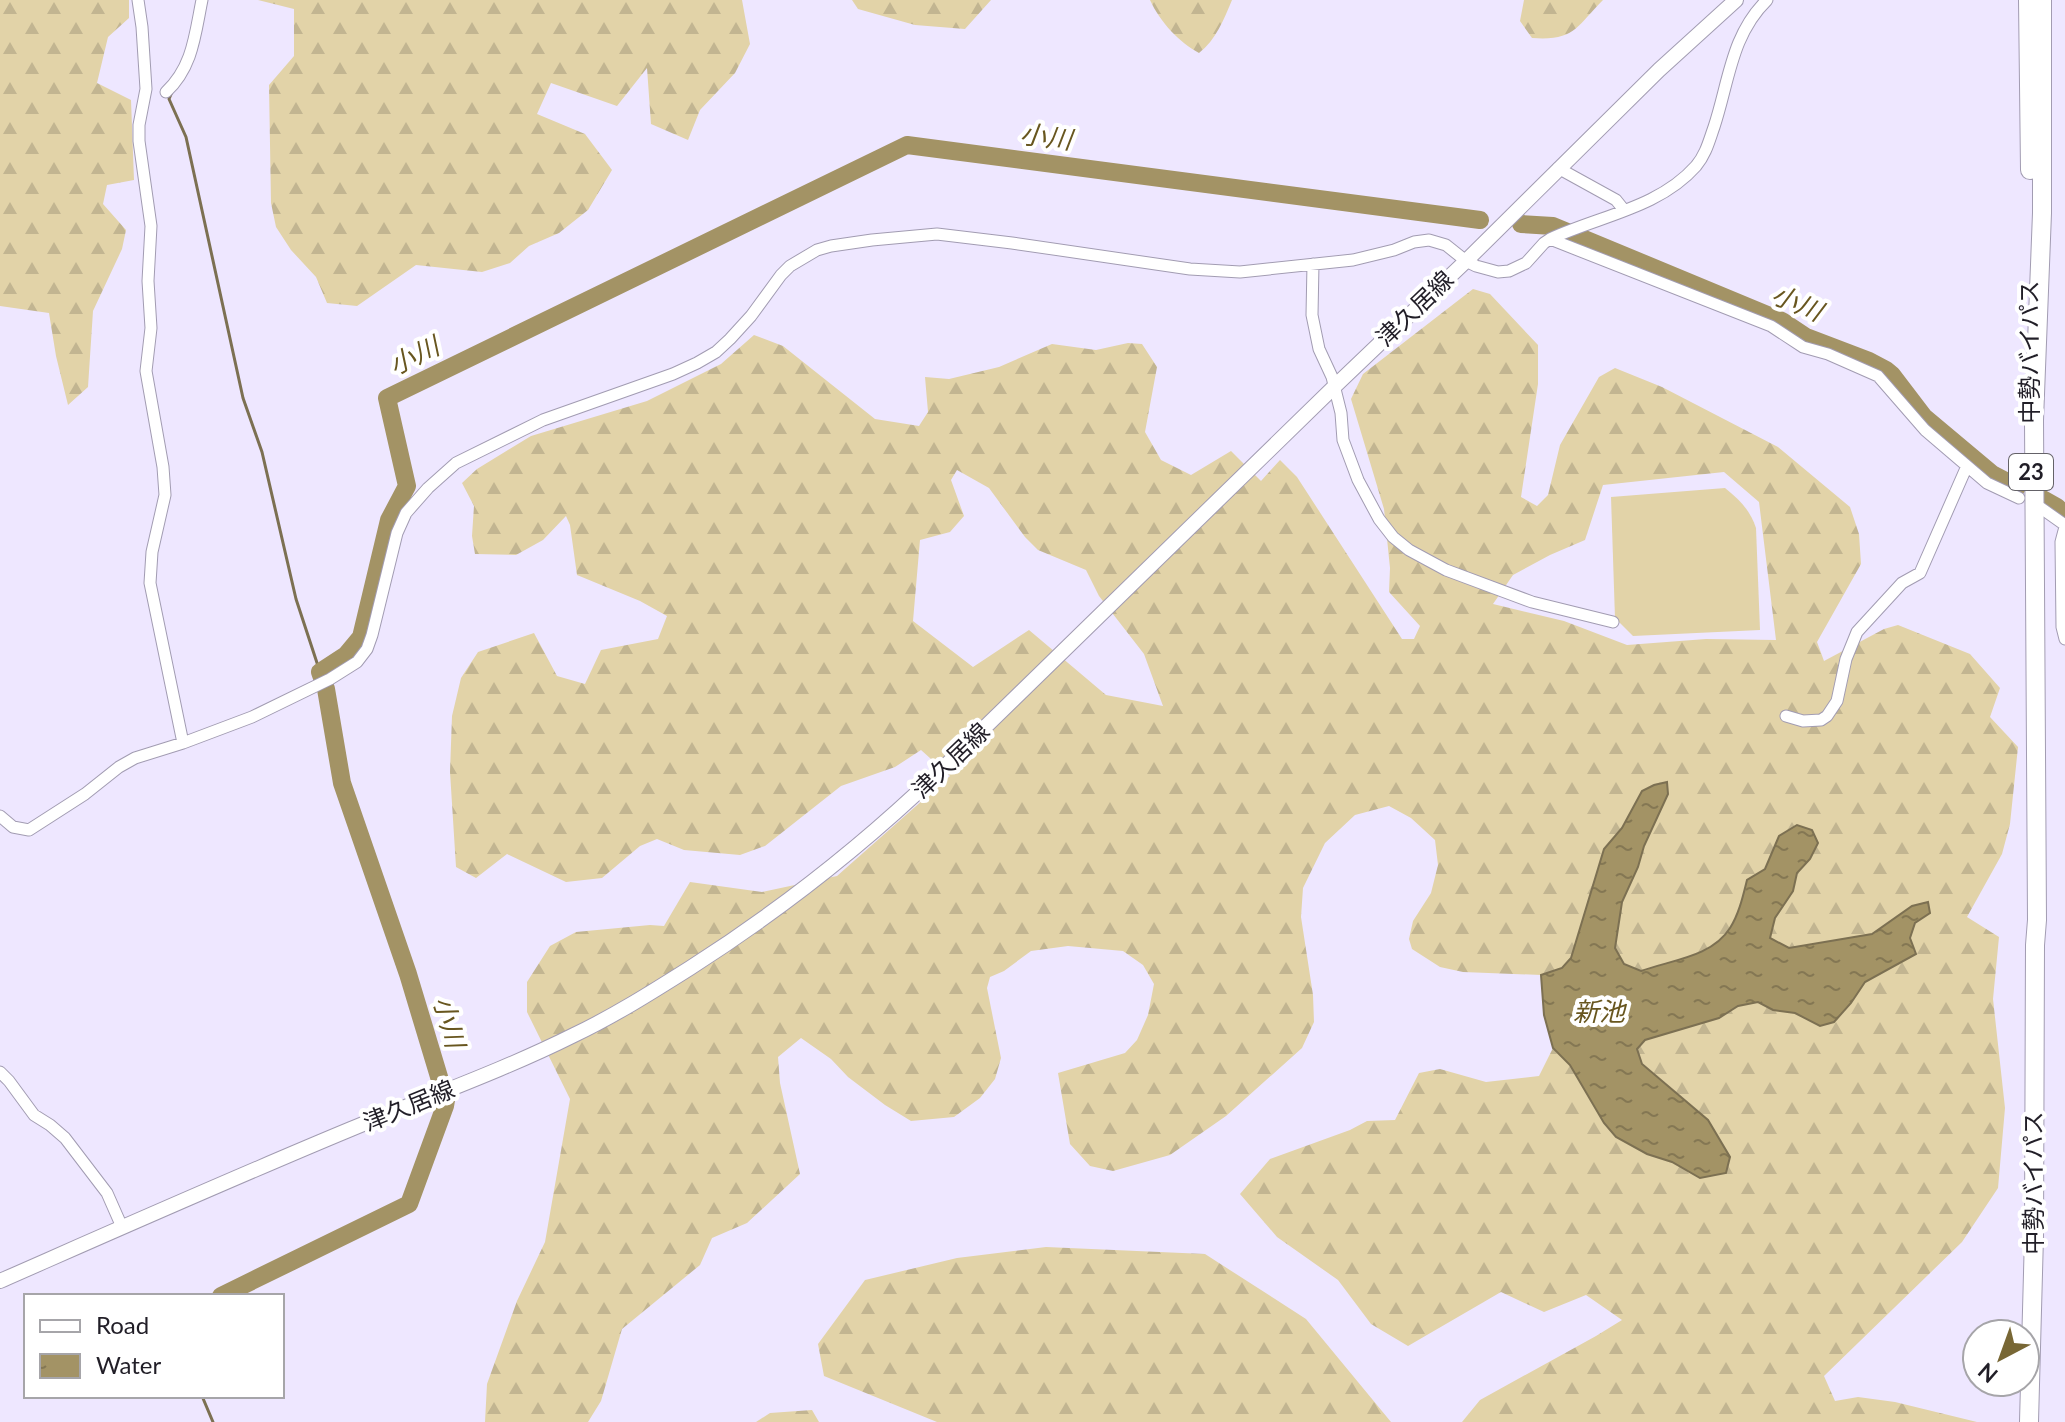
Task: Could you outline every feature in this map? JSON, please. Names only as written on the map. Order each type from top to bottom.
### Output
[{"type":"highway","name":"中勢バイパス","points":[[2028,0],[2031,911],[2035,945]]},
{"type":"highway","name":"中勢バイパス","points":[[2029,1422],[2037,920],[2034,420],[2042,213],[2042,0]]},
{"type":"main road","name":"津久居線","points":[[0,1281],[575,1035],[620,1011],[739,937],[804,890],[906,805],[1659,70],[1736,0]]},
{"type":"street","points":[[138,0],[146,89],[139,141],[151,226],[148,281],[151,328],[146,371],[165,495],[152,552],[150,583],[183,743]]},
{"type":"street","points":[[166,92],[189,59],[202,0]]},
{"type":"street","points":[[0,816],[13,827],[29,830],[135,758],[252,717],[330,679],[357,662],[367,649],[397,533],[406,513],[428,488],[456,463],[543,420],[673,374],[716,352],[751,316],[781,275],[817,250],[872,240],[937,234],[1190,269],[1240,272],[1353,260],[1429,240],[1446,245],[1476,266],[1498,272],[1509,271],[1526,263],[1544,243],[1560,234],[1657,197],[1695,167],[1706,152],[1738,41],[1756,11],[1767,0]]},
{"type":"street","points":[[1558,168],[1616,200],[1624,210]]},
{"type":"street","points":[[1560,234],[1771,326],[1803,347],[1869,371],[1884,381],[1925,430],[1967,466],[1994,487],[2019,498]]},
{"type":"street","points":[[1313,264],[1312,315],[1319,349],[1332,377],[1341,413],[1343,440],[1358,480],[1379,519],[1393,537],[1409,550],[1446,570],[1532,602],[1613,622]]},
{"type":"street","points":[[1786,716],[1803,721],[1821,720],[1827,716],[1837,701],[1846,659],[1857,632],[1902,583],[1920,573],[1967,466]]},
{"type":"street","points":[[2041,508],[2065,526],[2061,542],[2062,627],[2065,639]]},
{"type":"street","points":[[0,1072],[34,1115],[65,1138],[107,1193],[122,1227]]},
{"type":"green space","points":[[0,0],[129,0],[129,18],[108,37],[97,83],[131,100],[134,180],[107,185],[103,204],[126,230],[122,249],[93,311],[88,387],[68,405],[49,313],[0,306]]},
{"type":"green space","points":[[258,0],[742,0],[750,44],[735,73],[700,110],[688,140],[651,124],[647,68],[617,106],[551,83],[537,114],[585,134],[612,170],[588,210],[559,233],[529,246],[510,263],[482,272],[416,265],[357,306],[327,303],[316,277],[291,250],[276,227],[271,203],[269,85],[294,56],[294,9]]},
{"type":"green space","points":[[852,0],[991,0],[965,29],[915,25],[858,9]]},
{"type":"green space","points":[[1150,0],[1232,0],[1215,36],[1199,53],[1171,31]]},
{"type":"green space","points":[[1524,0],[1603,0],[1574,30],[1557,37],[1532,38],[1520,21]]},
{"type":"green space","points":[[1473,289],[1490,294],[1538,345],[1538,384],[1521,497],[1537,506],[1548,495],[1560,445],[1599,377],[1615,368],[1662,387],[1778,447],[1850,507],[1859,534],[1861,564],[1817,642],[1824,661],[1884,629],[1898,625],[1970,654],[2000,688],[1990,717],[2018,747],[2010,824],[2002,854],[1967,917],[1999,937],[1993,999],[2005,1108],[1998,1188],[1962,1242],[1824,1376],[1835,1401],[1858,1397],[1895,1402],[1977,1422],[1462,1422],[1480,1400],[1622,1320],[1586,1295],[1544,1312],[1501,1292],[1408,1346],[1371,1324],[1338,1280],[1277,1237],[1240,1194],[1270,1159],[1367,1121],[1395,1120],[1419,1073],[1440,1069],[1486,1082],[1539,1076],[1553,1048],[1570,1065],[1604,1123],[1616,1137],[1700,1178],[1730,1157],[1708,1120],[1642,1064],[1637,1049],[1645,1040],[1719,1018],[1738,1006],[1758,1002],[1773,1010],[1795,1013],[1820,1026],[1851,1003],[1865,982],[1916,954],[1910,938],[1915,923],[1930,913],[1928,902],[1912,906],[1872,934],[1788,948],[1769,938],[1775,918],[1793,891],[1797,873],[1810,859],[1779,836],[1765,869],[1747,880],[1736,917],[1722,938],[1690,956],[1641,971],[1624,964],[1615,948],[1622,902],[1668,794],[1667,783],[1642,791],[1622,828],[1604,849],[1571,958],[1562,968],[1541,975],[1463,972],[1440,967],[1412,949],[1409,939],[1413,921],[1431,893],[1438,865],[1435,840],[1411,818],[1389,806],[1355,815],[1325,843],[1303,888],[1301,917],[1314,1022],[1302,1048],[1226,1116],[1170,1155],[1113,1171],[1090,1166],[1070,1144],[1058,1073],[1125,1053],[1137,1040],[1148,1015],[1154,984],[1143,965],[1123,951],[1068,946],[1031,951],[1004,971],[990,977],[987,988],[1001,1058],[995,1079],[980,1098],[954,1117],[911,1121],[885,1105],[801,1038],[778,1057],[780,1083],[800,1174],[747,1223],[712,1238],[700,1265],[622,1329],[601,1401],[588,1422],[485,1422],[487,1384],[517,1301],[545,1242],[570,1099],[527,1012],[527,982],[550,946],[576,932],[664,926],[690,882],[762,892],[837,876],[950,776],[921,750],[895,767],[841,786],[765,846],[740,855],[684,850],[657,839],[640,846],[602,878],[566,882],[507,854],[476,878],[456,867],[450,772],[452,716],[461,678],[478,652],[534,633],[557,676],[585,684],[601,650],[658,639],[667,616],[640,601],[577,575],[566,516],[543,540],[516,555],[475,554],[472,536],[474,506],[462,483],[477,469],[531,436],[647,401],[721,364],[754,335],[783,346],[875,419],[919,426],[928,412],[925,377],[949,379],[999,367],[1052,344],[1096,350],[1128,343],[1142,344],[1157,367],[1145,432],[1161,460],[1191,475],[1231,451],[1261,481],[1280,460],[1297,477],[1402,639],[1414,639],[1420,626],[1389,592],[1390,568],[1384,509],[1351,399],[1363,374]],"holes":[[[957,470],[989,488],[1038,550],[1086,570],[1099,596],[1144,654],[1163,706],[1106,695],[1029,630],[973,667],[913,621],[920,540],[950,532],[964,516],[951,480]],[[1724,472],[1759,502],[1776,640],[1706,639],[1627,645],[1564,621],[1493,604],[1513,575],[1585,540],[1603,485]]]},
{"type":"green space","points":[[1725,488],[1744,506],[1756,528],[1760,630],[1633,636],[1615,618],[1611,497]]},
{"type":"green space","points":[[1046,1247],[1205,1254],[1306,1319],[1391,1422],[937,1422],[824,1376],[818,1344],[865,1280],[957,1258]]},
{"type":"green space","points":[[812,1410],[819,1422],[756,1422],[770,1413]]},
{"type":"water","name":"新池","points":[[1667,782],[1668,794],[1622,902],[1615,948],[1624,964],[1641,971],[1690,956],[1722,938],[1733,923],[1747,880],[1765,869],[1779,836],[1797,825],[1812,830],[1818,843],[1810,859],[1797,873],[1793,891],[1775,918],[1770,938],[1789,948],[1872,934],[1912,906],[1928,902],[1930,913],[1915,923],[1910,938],[1916,954],[1865,982],[1834,1022],[1820,1026],[1795,1013],[1773,1010],[1758,1002],[1738,1006],[1719,1018],[1645,1040],[1637,1049],[1642,1064],[1708,1120],[1730,1157],[1726,1173],[1700,1178],[1616,1137],[1604,1123],[1570,1065],[1553,1048],[1544,1015],[1541,975],[1562,968],[1571,958],[1604,849],[1622,828],[1642,791]]},
{"type":"waterway","points":[[172,92],[169,99],[186,137],[243,398],[262,452],[296,599],[320,672]]},
{"type":"waterway","name":"小川","points":[[225,1294],[409,1204],[445,1106],[446,1100],[408,974],[342,783],[326,689],[320,672],[346,655],[361,637],[389,520],[407,486],[387,398],[907,145],[1480,220]]},
{"type":"waterway","name":"小川","points":[[1521,224],[1553,226],[1782,321],[1806,337],[1886,370],[1924,417],[1992,474],[2017,487]]},
{"type":"waterway","name":"小川","points":[[2041,498],[2065,515]]},
{"type":"waterway","points":[[203,1398],[213,1422]]}]
